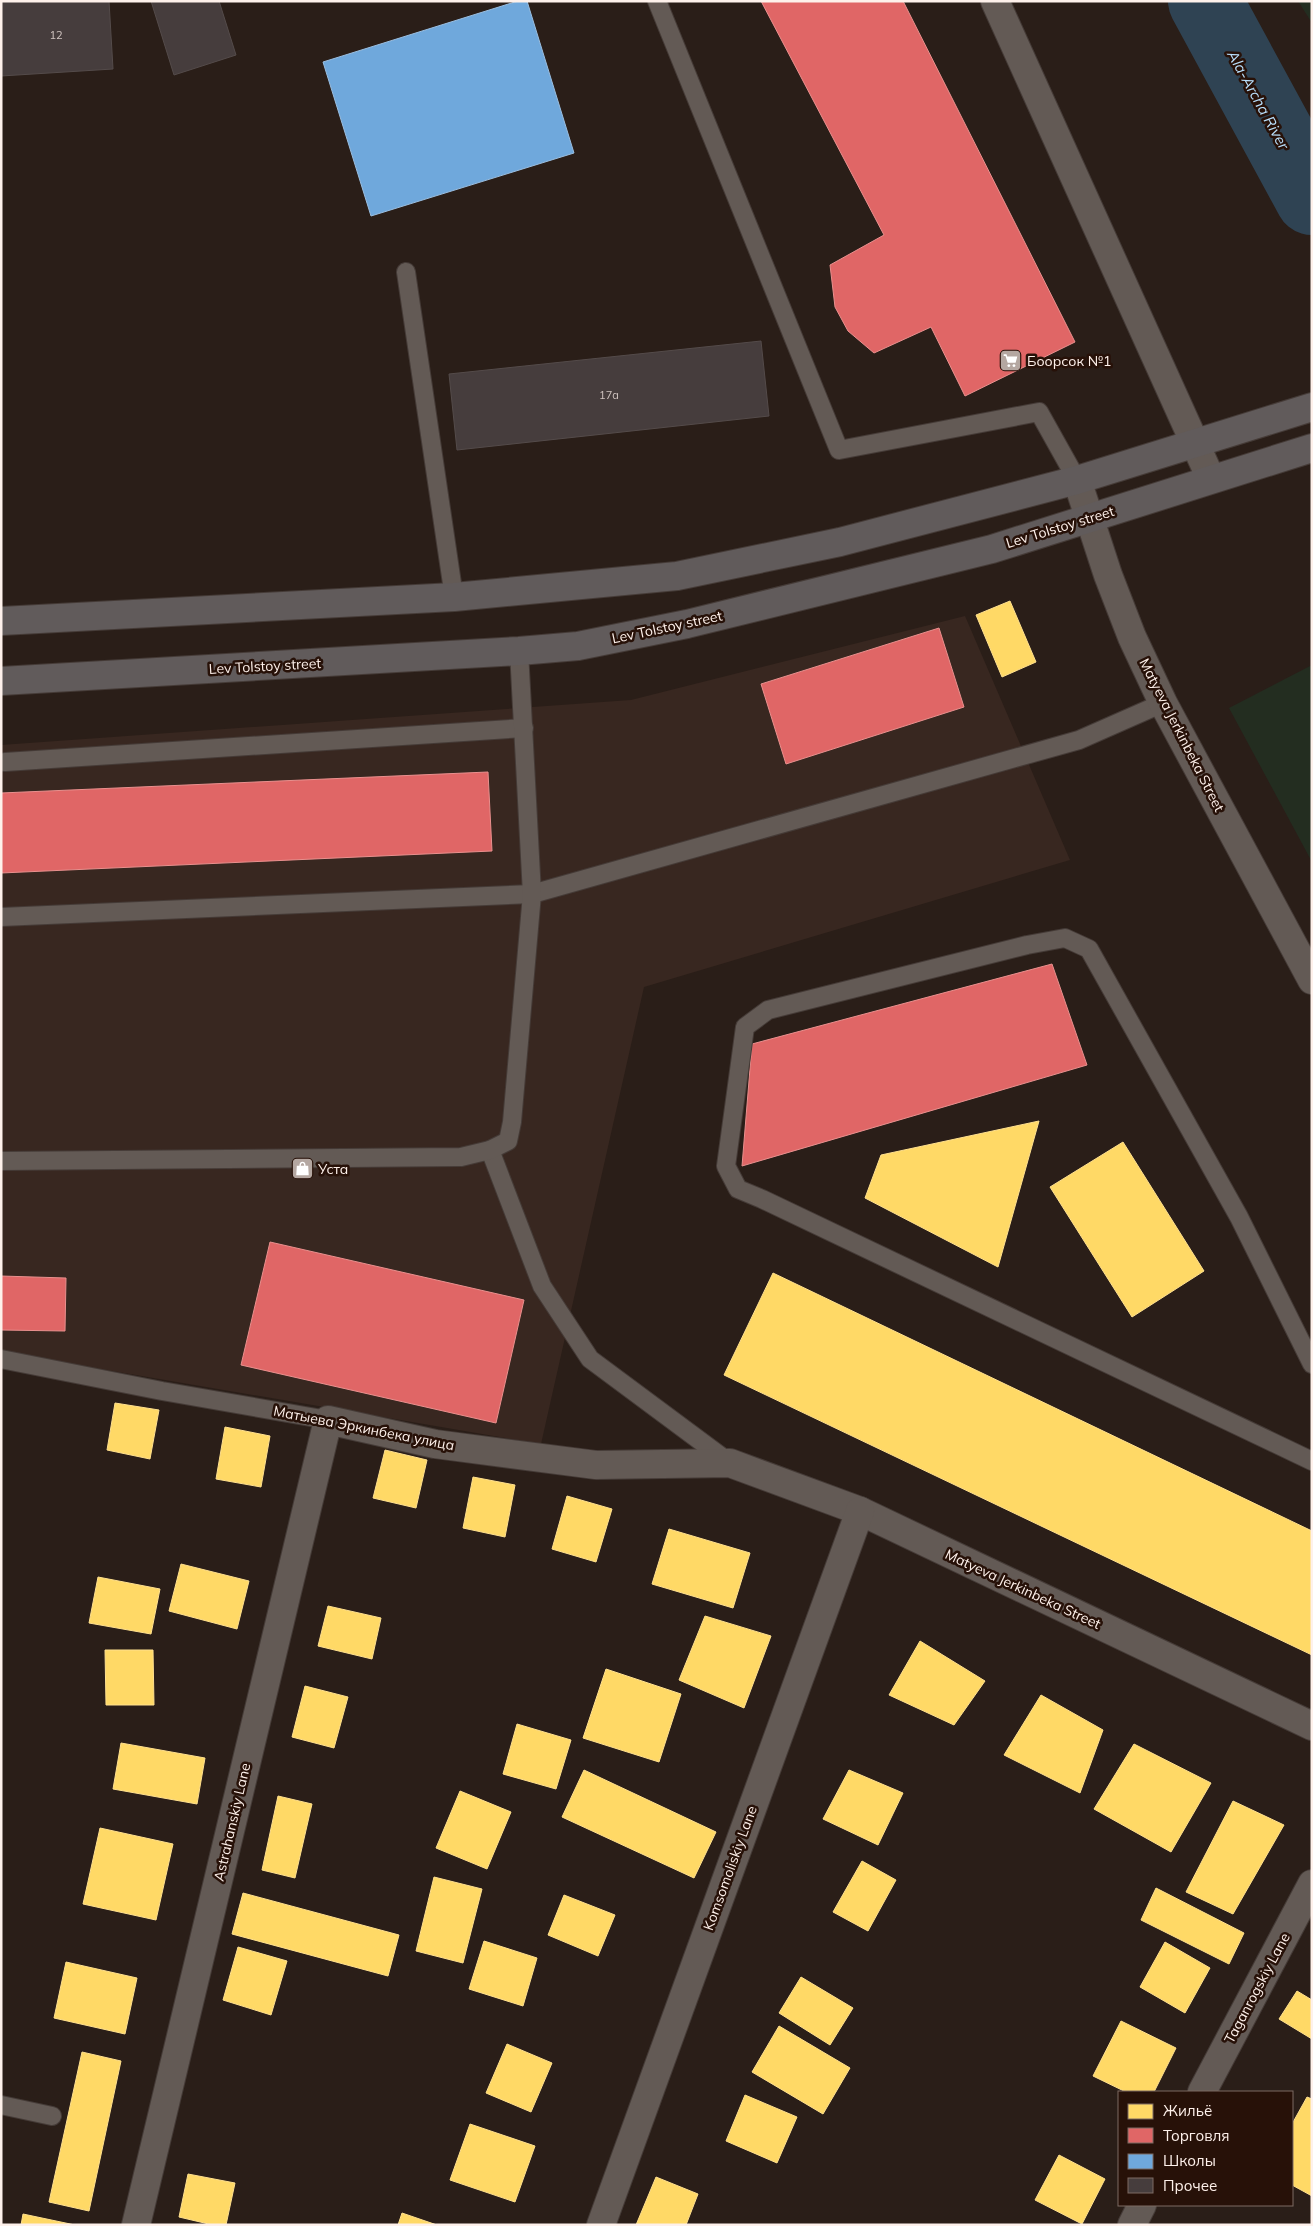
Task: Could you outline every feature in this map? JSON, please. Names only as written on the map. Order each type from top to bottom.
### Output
[{"type":"main road","points":[[1,621],[454,597],[677,576],[840,542],[1077,480],[1303,409]]},
{"type":"main road","name":"Lev Tolstoy street","points":[[1,681],[578,646],[687,624],[992,549],[1311,448]]},
{"type":"street","points":[[995,1],[1211,480]]},
{"type":"street","name":"Matyeva Jerkinbeka Street","points":[[1077,480],[1108,575],[1132,637],[1163,703],[1312,980]]},
{"type":"street","name":"Матыева Эркинбека улица","points":[[328,1420],[435,1444],[596,1465],[730,1463]]},
{"type":"street","name":"Astrahanskiy Lane","points":[[136,2225],[328,1420]]},
{"type":"street","name":"Matyeva Jerkinbeka Street","points":[[730,1463],[860,1512],[1312,1726]]},
{"type":"street","name":"Komsomoliskiy Lane","points":[[601,2225],[860,1512]]},
{"type":"street","name":"Taganrogskiy Lane","points":[[1203,2091],[1312,1884]]},
{"type":"street","points":[[1132,2225],[1142,2206]]},
{"type":"lane","points":[[657,1],[839,450],[1039,412],[1077,480]]},
{"type":"lane","points":[[406,272],[454,597]]},
{"type":"lane","points":[[1,1161],[461,1157],[490,1150],[508,1141],[512,1122],[532,894],[524,728],[518,651]]},
{"type":"lane","points":[[1,917],[532,894],[1079,740],[1163,703]]},
{"type":"lane","points":[[5,762],[524,728]]},
{"type":"lane","points":[[1312,1364],[1239,1216],[1089,949],[1065,938],[1027,945],[768,1010],[746,1027],[726,1166],[738,1189],[1312,1461]]},
{"type":"lane","points":[[490,1150],[542,1286],[590,1359],[730,1463]]},
{"type":"lane","name":"Матыева Эркинбека улица","points":[[1,1359],[162,1391],[328,1420]]},
{"type":"lane","points":[[1,2105],[52,2116]]},
{"type":"shaded area","name":"Уста","points":[[965,616],[1070,860],[644,987],[541,1444],[1,1352],[1,745],[631,700]]},
{"type":"green space","points":[[1298,1],[1312,1],[1312,23]]},
{"type":"green space","points":[[1312,665],[1312,862],[1229,708]]},
{"type":"building: Жильё","points":[[1010,601],[1036,662],[1002,677],[976,615]]},
{"type":"building: Жильё","points":[[1039,1121],[998,1267],[865,1198],[881,1155]]},
{"type":"building: Жильё","points":[[1123,1142],[1204,1271],[1132,1317],[1050,1187]]},
{"type":"building: Жильё","points":[[773,1273],[1312,1531],[1312,1655],[724,1375]]},
{"type":"building: Жильё","points":[[115,1403],[159,1410],[150,1459],[107,1450]]},
{"type":"building: Жильё","points":[[225,1427],[270,1436],[261,1487],[216,1479]]},
{"type":"building: Жильё","points":[[385,1450],[427,1460],[416,1508],[373,1498]]},
{"type":"building: Жильё","points":[[473,1477],[515,1485],[505,1537],[463,1528]]},
{"type":"building: Жильё","points":[[567,1496],[612,1509],[596,1562],[552,1549]]},
{"type":"building: Жильё","points":[[669,1529],[750,1553],[733,1608],[652,1584]]},
{"type":"building: Жильё","points":[[181,1564],[249,1581],[237,1629],[169,1611]]},
{"type":"building: Жильё","points":[[98,1577],[160,1589],[151,1634],[89,1623]]},
{"type":"building: Жильё","points":[[328,1606],[381,1618],[372,1659],[318,1646]]},
{"type":"building: Жильё","points":[[705,1616],[771,1636],[744,1708],[679,1680]]},
{"type":"building: Жильё","points":[[920,1641],[985,1681],[954,1725],[889,1695]]},
{"type":"building: Жильё","points":[[105,1650],[153,1650],[154,1705],[106,1705]]},
{"type":"building: Жильё","points":[[606,1669],[681,1694],[659,1762],[583,1738]]},
{"type":"building: Жильё","points":[[305,1686],[348,1697],[334,1748],[292,1737]]},
{"type":"building: Жильё","points":[[1041,1695],[1103,1730],[1080,1793],[1004,1755]]},
{"type":"building: Жильё","points":[[517,1724],[571,1740],[556,1789],[503,1774]]},
{"type":"building: Жильё","points":[[121,1743],[205,1758],[197,1804],[113,1789]]},
{"type":"building: Жильё","points":[[1134,1744],[1211,1783],[1171,1852],[1094,1809]]},
{"type":"building: Жильё","points":[[584,1770],[716,1832],[694,1878],[562,1817]]},
{"type":"building: Жильё","points":[[849,1770],[903,1793],[878,1845],[823,1819]]},
{"type":"building: Жильё","points":[[460,1791],[511,1812],[487,1869],[436,1848]]},
{"type":"building: Жильё","points":[[278,1796],[312,1804],[295,1878],[262,1870]]},
{"type":"building: Жильё","points":[[1233,1801],[1284,1825],[1233,1914],[1186,1892]]},
{"type":"building: Жильё","points":[[100,1828],[173,1844],[156,1920],[83,1904]]},
{"type":"building: Жильё","points":[[862,1861],[896,1880],[868,1931],[833,1912]]},
{"type":"building: Жильё","points":[[434,1877],[482,1889],[463,1963],[416,1951]]},
{"type":"building: Жильё","points":[[1156,1888],[1244,1933],[1229,1964],[1141,1920]]},
{"type":"building: Жильё","points":[[243,1893],[399,1935],[388,1976],[232,1934]]},
{"type":"building: Жильё","points":[[564,1895],[615,1915],[598,1956],[548,1935]]},
{"type":"building: Жильё","points":[[484,1941],[537,1958],[523,2006],[469,1989]]},
{"type":"building: Жильё","points":[[1165,1942],[1210,1968],[1185,2013],[1140,1987]]},
{"type":"building: Жильё","points":[[238,1947],[287,1961],[271,2015],[223,2000]]},
{"type":"building: Жильё","points":[[66,1962],[137,1978],[125,2034],[54,2018]]},
{"type":"building: Жильё","points":[[801,1977],[853,2008],[830,2045],[779,2013]]},
{"type":"building: Жильё","points":[[1297,1991],[1312,2000],[1312,2039],[1279,2019]]},
{"type":"building: Жильё","points":[[1121,2021],[1176,2048],[1154,2091],[1124,2091],[1093,2076]]},
{"type":"building: Жильё","points":[[779,2026],[850,2068],[823,2114],[752,2072]]},
{"type":"building: Жильё","points":[[507,2044],[552,2063],[531,2112],[486,2093]]},
{"type":"building: Жильё","points":[[82,2052],[121,2061],[89,2211],[49,2202]]},
{"type":"building: Жильё","points":[[745,2095],[797,2117],[777,2163],[726,2141]]},
{"type":"building: Жильё","points":[[1307,2097],[1312,2099],[1312,2196],[1293,2186],[1293,2122]]},
{"type":"building: Жильё","points":[[470,2124],[535,2146],[515,2202],[450,2180]]},
{"type":"building: Жильё","points":[[1059,2155],[1105,2179],[1082,2224],[1035,2200]]},
{"type":"building: Жильё","points":[[188,2174],[235,2183],[226,2225],[213,2225],[179,2217]]},
{"type":"building: Жильё","points":[[656,2177],[698,2194],[686,2225],[636,2225]]},
{"type":"building: Жильё","points":[[402,2213],[437,2225],[398,2225]]},
{"type":"building: Жильё","points":[[23,2214],[75,2225],[21,2225]]},
{"type":"building: Торговля","points":[[761,1],[903,1],[1075,342],[965,396],[931,327],[874,353],[848,331],[835,307],[830,265],[884,235]]},
{"type":"building: Торговля","points":[[939,628],[964,707],[786,764],[761,684]]},
{"type":"building: Торговля","points":[[488,772],[492,851],[1,873],[1,793]]},
{"type":"building: Торговля","points":[[1052,964],[1087,1065],[742,1166],[752,1044]]},
{"type":"building: Торговля","points":[[270,1242],[524,1300],[496,1423],[241,1365]]},
{"type":"building: Торговля","points":[[1,1276],[66,1278],[65,1331],[1,1330]]},
{"type":"building: Школы","points":[[518,1],[527,1],[574,153],[371,216],[323,62]]},
{"type":"building: Прочее","points":[[1,1],[109,1],[113,69],[1,76]]},
{"type":"building: Прочее","points":[[151,1],[219,1],[236,55],[174,75]]},
{"type":"building: Прочее","points":[[761,341],[769,416],[457,450],[449,374]]},
{"type":"waterway","name":"Ala-Archa River","points":[[1205,1],[1312,198]]},
{"type":"place","name":"Боорсок №1","points":[[1011,361]]},
{"type":"place","name":"Уста","points":[[302,1169]]}]
